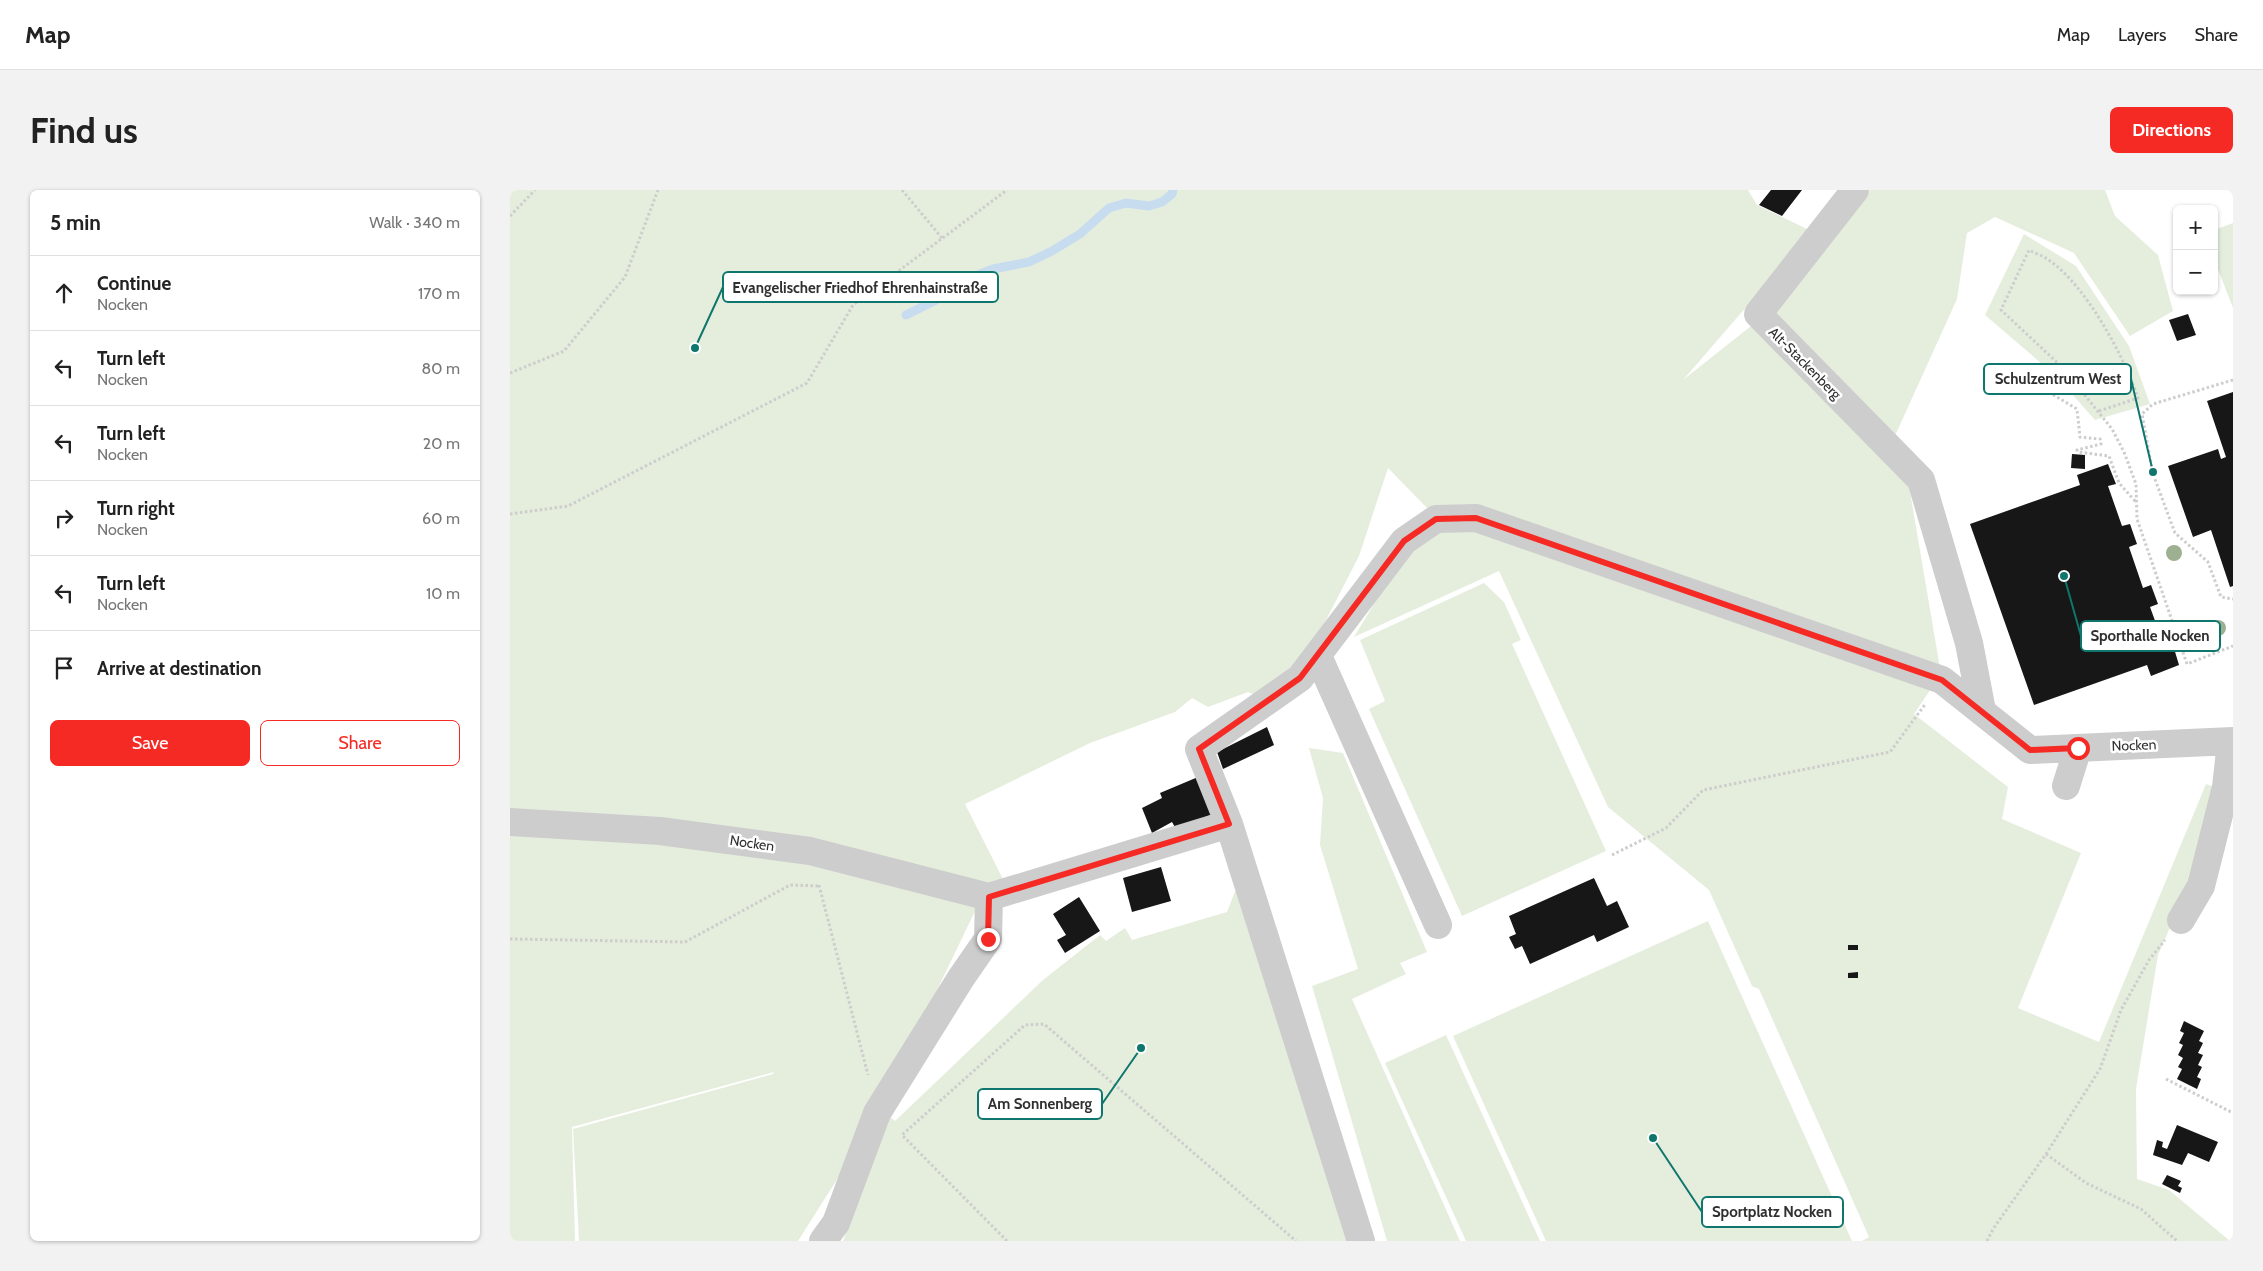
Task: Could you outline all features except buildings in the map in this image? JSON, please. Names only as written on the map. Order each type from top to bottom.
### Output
[{"type":"street","name":"Alt-Stackenberg","points":[[1855,190],[1758,314],[1921,480],[1969,643],[1982,711]]},
{"type":"street","name":"Nocken","points":[[1229,824],[1199,749],[1300,678],[1404,541],[1436,519],[1476,518],[1942,680],[2030,750],[2232,742],[2226,787],[2202,886],[2181,920]]},
{"type":"street","points":[[1318,656],[1438,925]]},
{"type":"street","points":[[2066,786],[2078,748]]},
{"type":"street","name":"Nocken","points":[[510,822],[660,831],[810,851],[989,897]]},
{"type":"street","points":[[824,1241],[836,1223],[877,1113],[960,978],[988,939],[989,897],[1229,824],[1360,1241]]},
{"type":"path","points":[[510,216],[535,190]]},
{"type":"path","points":[[510,373],[564,351],[570,344],[624,277],[658,190]]},
{"type":"path","points":[[902,190],[942,238]]},
{"type":"path","points":[[510,514],[568,506],[807,383],[853,305],[1007,190]]},
{"type":"path","points":[[2098,411],[2138,398],[2134,386],[2116,350],[2083,296],[2072,282],[2050,261],[2029,250],[2001,310],[2064,368],[2112,429],[2124,452],[2136,484],[2135,502],[2137,519],[2187,664],[2233,646]]},
{"type":"path","points":[[2233,380],[2153,404],[2142,414],[2153,474],[2175,533],[2208,562],[2221,597],[2233,599]]},
{"type":"path","points":[[2085,394],[2048,386],[2047,392],[2078,409],[2080,437],[2100,438],[2101,444],[2077,450],[2078,452],[2109,456],[2119,483],[2135,502]]},
{"type":"path","points":[[1612,855],[1666,828],[1703,790],[1890,752],[1942,680]]},
{"type":"path","points":[[810,851],[877,1113]]},
{"type":"path","points":[[510,939],[685,942],[790,885],[819,886]]},
{"type":"path","points":[[1987,1241],[1993,1229],[2046,1154],[2100,1069],[2121,1010],[2149,960],[2181,920]]},
{"type":"path","points":[[1007,1241],[902,1136],[1025,1025],[1044,1024],[1296,1241]]},
{"type":"path","points":[[2166,1078],[2233,1113]]},
{"type":"path","points":[[2046,1154],[2086,1182],[2141,1209],[2177,1241]]},
{"type":"green space","points":[[510,190],[1748,190],[1757,205],[1809,230],[1754,298],[1683,380],[1775,307],[1870,190],[2105,190],[2115,216],[2158,255],[2173,311],[2130,336],[2074,253],[1995,217],[1967,233],[1957,299],[1889,449],[1907,474],[1941,674],[1914,714],[2008,787],[2002,819],[2081,853],[2018,1008],[2099,1042],[2206,784],[2217,788],[2187,889],[2158,955],[2136,1089],[2137,1179],[2169,1190],[2230,1241],[1862,1241],[1869,1237],[1759,989],[1752,986],[1709,890],[1608,807],[1499,571],[1354,637],[1430,511],[1388,468],[1359,556],[1309,653],[1259,697],[1248,692],[1208,707],[1192,698],[1175,712],[1090,743],[965,804],[1007,887],[510,812]]},
{"type":"green space","points":[[2233,223],[2233,308],[2218,269],[2218,229]]},
{"type":"green space","points":[[2024,234],[2076,266],[2129,346],[2150,404],[2095,420],[2056,376],[1985,315]]},
{"type":"green space","points":[[1484,583],[1504,602],[1521,640],[1512,644],[1606,851],[1462,916],[1369,709],[1385,701],[1360,640]]},
{"type":"green space","points":[[1309,748],[1343,753],[1427,952],[1400,963],[1406,974],[1352,999],[1460,1241],[1387,1241],[1312,986],[1358,969],[1320,845],[1323,798]]},
{"type":"green space","points":[[510,829],[811,856],[978,905],[874,1121],[798,1241],[579,1241],[573,1129],[773,1074],[774,1072],[572,1127],[575,1241],[510,1241]]},
{"type":"green space","points":[[1236,889],[1273,935],[1277,929],[1363,1241],[843,1241],[890,1117],[895,1121],[1043,980],[1100,935],[1106,941],[1125,928],[1132,940],[1227,912]]},
{"type":"green space","points":[[1708,921],[1852,1241],[1546,1241],[1453,1036]]},
{"type":"green space","points":[[1446,1035],[1540,1241],[1466,1241],[1385,1063]]},
{"type":"waterway","points":[[906,315],[944,296],[980,274],[993,269],[1029,262],[1052,251],[1080,234],[1109,208],[1126,203],[1149,206],[1162,202],[1172,194],[1173,190]]},
{"type":"place","name":"Evangelischer Friedhof Ehrenhainstraße","points":[[695,348]]},
{"type":"place","name":"Schulzentrum West","points":[[2153,472]]},
{"type":"place","name":"Sporthalle Nocken","points":[[2064,576]]},
{"type":"place","name":"Am Sonnenberg","points":[[1141,1048]]},
{"type":"place","name":"Sportplatz Nocken","points":[[1653,1138]]},
{"type":"route","points":[[988,939],[989,897],[1229,824],[1199,749],[1300,678],[1404,541],[1436,519],[1476,518],[1942,680],[2030,750],[2078,748]]}]
